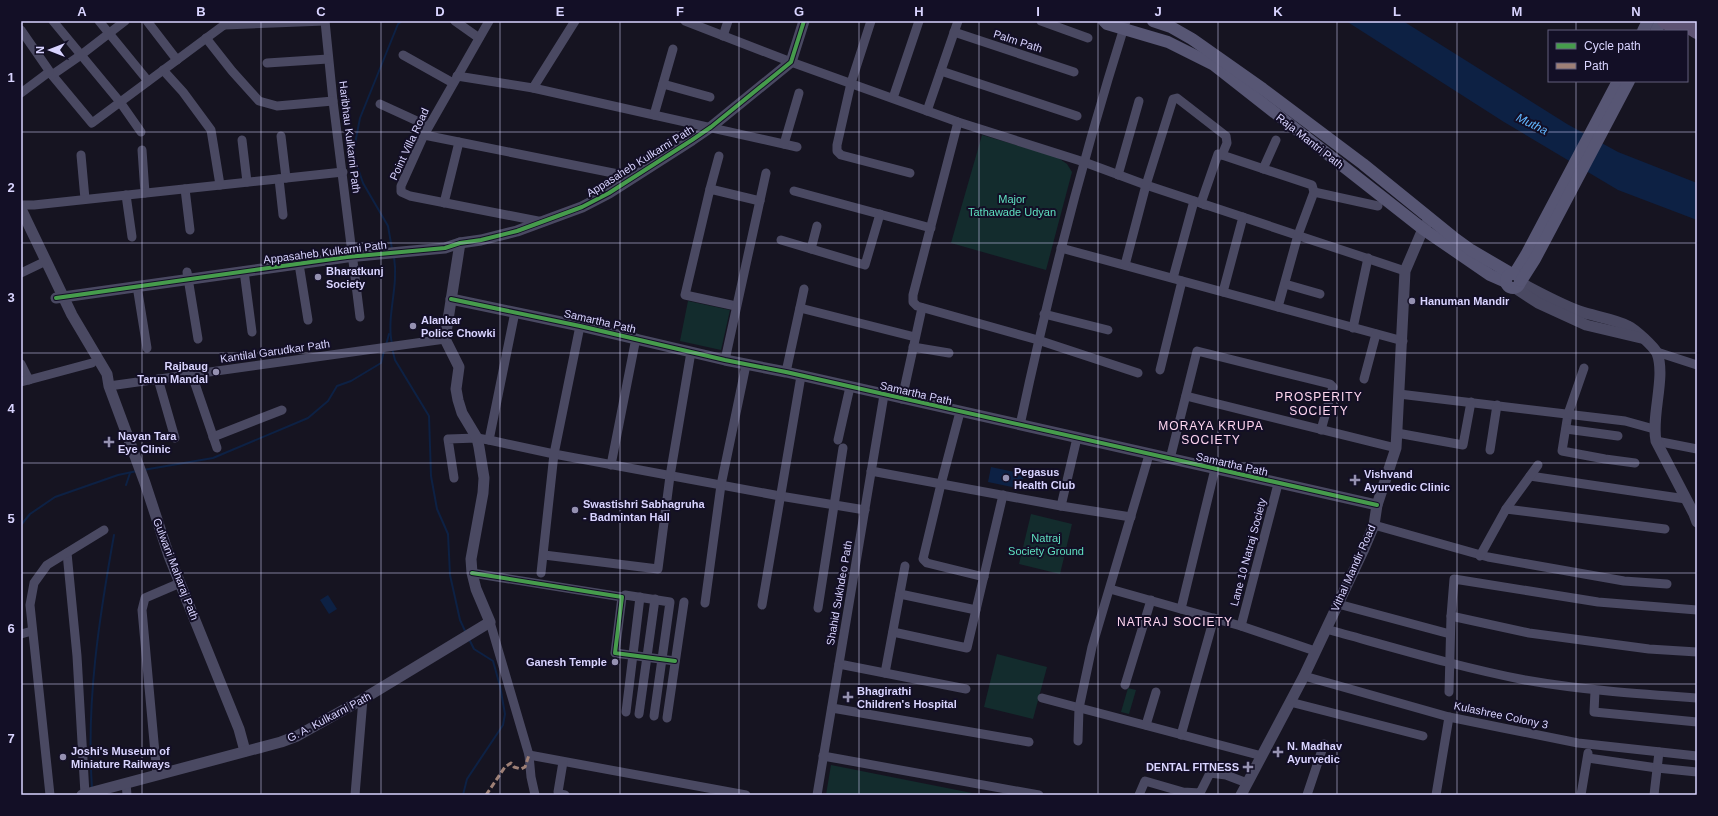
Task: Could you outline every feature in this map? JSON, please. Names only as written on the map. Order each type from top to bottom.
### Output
[{"type":"main road","name":"Raja Mantri Path","points":[[1104,21],[1107,24],[1125,25],[1168,42],[1214,65],[1423,229],[1490,275],[1515,280]]},
{"type":"main road","points":[[1153,21],[1171,27],[1192,39],[1264,89],[1363,164],[1470,250],[1515,280],[1531,257],[1628,82]]},
{"type":"main road","points":[[1644,30],[1648,21]]},
{"type":"main road","points":[[1657,30],[1662,21],[1678,30]]},
{"type":"main road","points":[[1680,21],[1697,32]]},
{"type":"main road","points":[[1688,36],[1697,41]]},
{"type":"main road","points":[[1531,257],[1618,82]]},
{"type":"street","points":[[53,21],[120,102],[142,132]]},
{"type":"street","points":[[99,21],[148,81]]},
{"type":"street","points":[[21,93],[81,56],[125,21]]},
{"type":"street","points":[[147,21],[177,60]]},
{"type":"street","points":[[21,30],[50,74],[92,123],[224,23],[325,21]]},
{"type":"street","name":"Haribhau Kulkarni Path","points":[[325,21],[328,59],[360,317]]},
{"type":"street","points":[[454,21],[479,38]]},
{"type":"street","name":"Point Villa Road","points":[[489,21],[426,130],[400,186],[402,192],[410,196],[545,222]]},
{"type":"street","points":[[533,88],[575,21]]},
{"type":"street","points":[[685,21],[791,62],[958,122],[1084,162],[1146,185],[1405,271]]},
{"type":"street","points":[[723,36],[728,21]]},
{"type":"street","points":[[791,62],[804,21]]},
{"type":"street","points":[[871,21],[851,83],[837,145],[837,151],[841,155],[910,173]]},
{"type":"street","points":[[893,98],[919,21]]},
{"type":"street","points":[[927,111],[958,21]]},
{"type":"street","points":[[1041,21],[1088,38]]},
{"type":"street","points":[[1020,425],[1044,314],[1061,248],[1084,162],[1125,25]]},
{"type":"street","name":"Palm Path","points":[[954,32],[1074,72]]},
{"type":"street","points":[[206,38],[232,72],[259,101],[277,106],[333,101]]},
{"type":"street","points":[[654,115],[673,49]]},
{"type":"street","points":[[403,56],[455,79],[533,88],[797,147]]},
{"type":"street","points":[[267,63],[328,59]]},
{"type":"street","name":"Appasaheb Kulkarni Path","points":[[58,294],[352,253],[416,247],[444,241],[456,244],[498,236],[545,222],[582,207],[633,177],[711,127],[791,62]]},
{"type":"street","points":[[163,70],[183,92],[211,130],[220,185]]},
{"type":"street","points":[[941,71],[1077,116]]},
{"type":"street","points":[[663,84],[710,97]]},
{"type":"street","points":[[784,144],[799,93]]},
{"type":"street","points":[[1125,265],[1146,185],[1173,99],[1177,98],[1226,136],[1227,143],[1222,155]]},
{"type":"street","points":[[1118,175],[1139,101]]},
{"type":"street","points":[[380,104],[426,130],[459,142],[633,177]]},
{"type":"street","points":[[958,122],[913,295],[913,302],[922,308],[1038,340],[1138,373]]},
{"type":"street","points":[[281,136],[283,178],[282,214]]},
{"type":"street","points":[[242,140],[247,182]]},
{"type":"street","points":[[1263,169],[1276,140]]},
{"type":"street","points":[[444,202],[459,142]]},
{"type":"street","points":[[142,150],[145,193]]},
{"type":"street","points":[[81,154],[85,199]]},
{"type":"street","points":[[1205,205],[1201,203],[1218,154],[1312,185],[1314,192],[1298,235],[1278,307]]},
{"type":"street","points":[[719,156],[685,295],[736,306]]},
{"type":"street","points":[[21,205],[343,172]]},
{"type":"street","points":[[725,360],[766,173]]},
{"type":"street","points":[[185,189],[190,230]]},
{"type":"street","points":[[710,189],[760,201]]},
{"type":"street","points":[[794,191],[931,228]]},
{"type":"street","points":[[1314,192],[1378,206]]},
{"type":"street","points":[[126,195],[132,237]]},
{"type":"street","points":[[1160,370],[1194,201]]},
{"type":"street","name":"Gulwani Maharaj Path","points":[[21,209],[43,263],[58,294],[66,318],[92,363],[109,386]]},
{"type":"street","points":[[781,240],[865,265],[880,214]]},
{"type":"street","points":[[1223,292],[1243,217]]},
{"type":"street","name":"Vithal Mandir Road","points":[[1241,795],[1304,676],[1374,525],[1377,506],[1396,448],[1403,342],[1405,271],[1423,229],[1430,219]]},
{"type":"street","name":"Gulwani Maharaj Path","points":[[21,225],[43,263]]},
{"type":"street","points":[[811,249],[817,226]]},
{"type":"street","points":[[456,244],[451,299],[445,339],[459,367],[456,389],[458,400],[462,413],[477,438],[484,478],[471,559],[472,573],[476,589],[490,622],[529,755],[531,777],[535,795]]},
{"type":"street","points":[[1061,248],[1403,342]]},
{"type":"street","name":"Appasaheb Kulkarni Path","points":[[58,294],[137,286],[188,275],[244,271],[299,264],[352,253]]},
{"type":"street","points":[[1353,328],[1368,258]]},
{"type":"street","points":[[21,273],[43,263]]},
{"type":"street","points":[[299,264],[308,320]]},
{"type":"street","points":[[244,271],[252,332]]},
{"type":"street","points":[[188,275],[198,339]]},
{"type":"street","points":[[1515,280],[1553,300],[1579,311],[1628,326],[1657,352],[1697,365]]},
{"type":"street","points":[[1285,284],[1320,294]]},
{"type":"street","points":[[137,286],[146,348]]},
{"type":"street","points":[[786,372],[804,288]]},
{"type":"street","name":"Gulwani Maharaj Path","points":[[58,294],[107,374],[109,386],[145,482],[169,556],[239,729],[245,751]]},
{"type":"street","name":"Samartha Path","points":[[451,299],[636,338],[725,360],[786,372],[1377,506]]},
{"type":"street","points":[[800,308],[915,337]]},
{"type":"street","points":[[902,399],[922,308]]},
{"type":"street","points":[[490,440],[515,312]]},
{"type":"street","points":[[1044,314],[1108,330]]},
{"type":"street","points":[[541,573],[554,454],[580,326]]},
{"type":"street","points":[[1364,379],[1376,334]]},
{"type":"street","points":[[611,465],[636,338]]},
{"type":"street","name":"Kantilal Garudkar Path","points":[[109,386],[445,339]]},
{"type":"street","points":[[913,347],[949,353]]},
{"type":"street","points":[[1170,459],[1197,351],[1330,384],[1333,387],[1321,430]]},
{"type":"street","points":[[544,555],[658,569],[670,476],[691,352]]},
{"type":"street","points":[[1657,352],[1659,371],[1654,429],[1656,441],[1697,522]]},
{"type":"street","points":[[21,364],[25,381],[92,363]]},
{"type":"street","points":[[705,603],[721,485],[746,364]]},
{"type":"street","points":[[1584,368],[1568,414],[1562,451],[1635,463]]},
{"type":"street","points":[[192,375],[217,448]]},
{"type":"street","points":[[762,605],[801,376]]},
{"type":"street","points":[[158,379],[175,438]]},
{"type":"street","points":[[818,608],[850,387]]},
{"type":"street","name":"Shahid Sukhdeo Path","points":[[817,795],[884,394]]},
{"type":"street","points":[[1399,394],[1625,421],[1654,429]]},
{"type":"street","points":[[1186,396],[1396,448]]},
{"type":"street","points":[[1397,433],[1463,445],[1471,402]]},
{"type":"street","points":[[1490,450],[1497,405]]},
{"type":"street","points":[[213,437],[282,410]]},
{"type":"street","points":[[960,412],[923,559],[927,562],[984,576]]},
{"type":"street","points":[[1566,429],[1618,436]]},
{"type":"street","points":[[454,478],[448,439],[477,438],[670,476],[865,510]]},
{"type":"street","points":[[1061,506],[1077,438]]},
{"type":"street","points":[[1656,441],[1697,449]]},
{"type":"street","points":[[1078,741],[1079,708],[1092,647],[1149,454]]},
{"type":"street","points":[[1480,556],[1506,509],[1538,465]]},
{"type":"street","points":[[1181,609],[1215,469]]},
{"type":"street","points":[[872,471],[1061,506],[1131,517]]},
{"type":"street","points":[[1530,476],[1686,499]]},
{"type":"street","name":"Lane 10 Natraj Society","points":[[1241,626],[1278,484]]},
{"type":"street","points":[[893,632],[967,648],[1003,495]]},
{"type":"street","points":[[1506,509],[1665,529]]},
{"type":"street","points":[[1374,525],[1480,556],[1624,581],[1667,584]]},
{"type":"street","points":[[50,795],[30,605],[34,584],[47,565],[104,530]]},
{"type":"street","points":[[67,553],[77,656],[84,795]]},
{"type":"street","points":[[885,673],[905,566]]},
{"type":"street","points":[[472,573],[622,598],[625,595],[670,602],[654,716]]},
{"type":"street","points":[[1449,692],[1450,634],[1454,579],[1598,602],[1697,610]]},
{"type":"street","points":[[157,775],[142,610],[144,598],[180,583]]},
{"type":"street","points":[[1110,589],[1241,626],[1315,651]]},
{"type":"street","points":[[900,594],[976,610]]},
{"type":"street","points":[[626,712],[640,597]]},
{"type":"street","points":[[622,598],[616,653],[675,661]]},
{"type":"street","points":[[639,714],[655,600]]},
{"type":"street","points":[[1125,686],[1151,600]]},
{"type":"street","points":[[667,718],[684,602]]},
{"type":"street","points":[[1338,604],[1450,634]]},
{"type":"street","points":[[1451,616],[1529,633],[1649,649],[1697,652]]},
{"type":"street","points":[[1181,735],[1214,618]]},
{"type":"street","name":"G. A. Kulkarni Path","points":[[84,795],[281,742],[297,736],[363,699],[490,622]]},
{"type":"street","points":[[1326,629],[1449,663],[1525,680],[1596,691],[1697,698]]},
{"type":"street","points":[[21,634],[32,631]]},
{"type":"street","points":[[839,664],[966,689]]},
{"type":"street","name":"Kulashree Colony 3","points":[[1304,676],[1449,717],[1590,744],[1697,756]]},
{"type":"street","points":[[1596,691],[1594,712],[1697,722]]},
{"type":"street","points":[[1146,725],[1156,692]]},
{"type":"street","points":[[1042,698],[1262,756]]},
{"type":"street","points":[[355,795],[363,699]]},
{"type":"street","points":[[1290,702],[1423,736]]},
{"type":"street","points":[[832,708],[1029,742]]},
{"type":"street","points":[[1436,795],[1449,717]]},
{"type":"street","points":[[1307,795],[1324,744]]},
{"type":"street","points":[[1581,795],[1590,744]]},
{"type":"street","points":[[1656,795],[1659,752]]},
{"type":"street","points":[[529,755],[715,792],[746,795]]},
{"type":"street","points":[[824,756],[1039,795]]},
{"type":"street","points":[[1588,758],[1697,772]]},
{"type":"street","points":[[563,762],[558,792],[565,795]]},
{"type":"street","points":[[1139,795],[1145,781],[1182,793],[1200,794],[1210,772],[1247,783]]},
{"type":"street","points":[[126,783],[127,795]]},
{"type":"green space","name":"Major Tathawade Udyan","points":[[982,135],[1057,157],[1067,164],[1072,172],[1046,270],[951,243]]},
{"type":"green space","points":[[688,301],[730,310],[721,350],[680,341]]},
{"type":"green space","name":"Natraj Society Ground","points":[[1031,514],[1072,524],[1060,574],[1019,564]]},
{"type":"green space","points":[[997,654],[1047,667],[1033,719],[984,707]]},
{"type":"green space","points":[[1128,688],[1136,690],[1129,714],[1121,712]]},
{"type":"green space","points":[[831,765],[982,795],[826,795]]},
{"type":"water","name":"Mutha","points":[[1346,21],[1403,21],[1567,124],[1618,152],[1697,183],[1697,220],[1618,190],[1504,122]]},
{"type":"water","name":"Pegasus Health Club","points":[[991,467],[1024,474],[1021,489],[988,482]]},
{"type":"water","points":[[328,595],[337,609],[329,614],[320,600]]},
{"type":"waterway","points":[[392,249],[388,226],[363,183],[353,154],[360,118],[398,24],[402,21]]},
{"type":"waterway","points":[[392,344],[390,323],[395,279],[394,257]]},
{"type":"waterway","points":[[386,345],[389,334]]},
{"type":"waterway","points":[[392,348],[395,360],[429,416],[431,476],[437,509],[448,534],[450,575],[460,620],[466,633]]},
{"type":"waterway","points":[[143,470],[213,458],[308,418],[328,401],[337,386],[351,381],[381,363],[384,351]]},
{"type":"waterway","points":[[21,525],[30,514],[55,497],[118,475],[137,471]]},
{"type":"waterway","points":[[126,485],[130,473]]},
{"type":"waterway","points":[[92,788],[92,692],[103,598],[114,535]]},
{"type":"waterway","points":[[463,795],[467,779],[503,725],[505,714],[500,686],[493,661],[474,649],[469,639]]},
{"type":"marked path","points":[[486,795],[505,767],[511,763],[514,767],[521,769],[525,767],[529,755]]},
{"type":"cycle path","points":[[56,298],[347,257],[445,248],[460,243],[481,240],[517,231],[582,207],[609,193],[711,127],[791,62],[804,21]]},
{"type":"cycle path","points":[[451,299],[580,326],[725,360],[786,372],[1377,505]]},
{"type":"cycle path","points":[[472,573],[622,597],[615,653],[675,661]]},
{"type":"place","name":"Bharatkunj Society","points":[[318,277]]},
{"type":"place","name":"Hanuman Mandir","points":[[1412,301]]},
{"type":"place","name":"Alankar Police Chowki","points":[[413,326]]},
{"type":"place","name":"Rajbaug Tarun Mandal","points":[[216,372]]},
{"type":"place","name":"Nayan Tara Eye Clinic","points":[[109,442]]},
{"type":"place","name":"Pegasus Health Club","points":[[1006,478]]},
{"type":"place","name":"Vishvand Ayurvedic Clinic","points":[[1355,480]]},
{"type":"place","name":"Swastishri Sabhagruha - Badmintan Hall","points":[[575,510]]},
{"type":"place","name":"Ganesh Temple","points":[[615,662]]},
{"type":"place","name":"Bhagirathi Children's Hospital","points":[[848,697]]},
{"type":"place","name":"N. Madhav Ayurvedic","points":[[1278,752]]},
{"type":"place","name":"Joshi's Museum of Miniature Railways","points":[[63,757]]},
{"type":"place","name":"DENTAL FITNESS","points":[[1248,767]]},
{"type":"district","name":"PROSPERITY SOCIETY","points":[[1319,404]]},
{"type":"district","name":"MORAYA KRUPA SOCIETY","points":[[1211,433]]},
{"type":"district","name":"NATRAJ SOCIETY","points":[[1175,622]]}]
